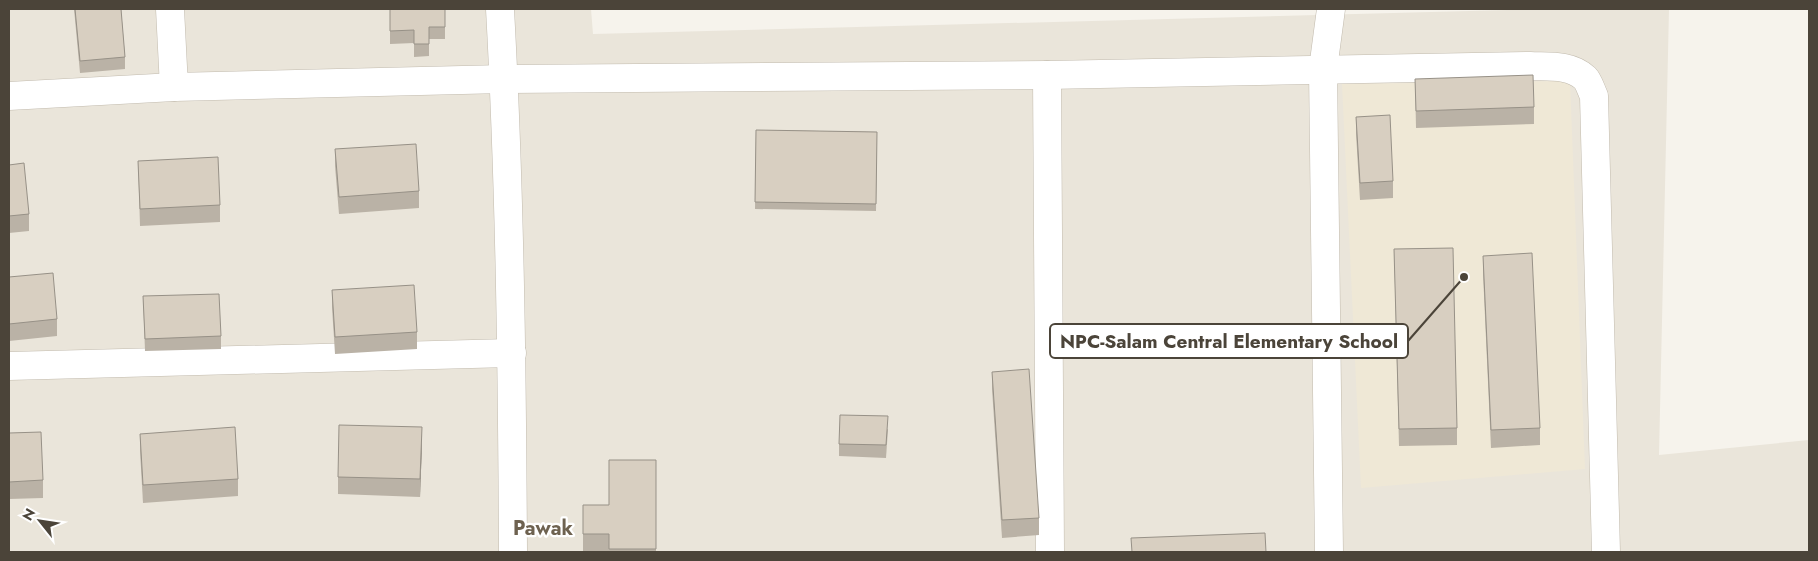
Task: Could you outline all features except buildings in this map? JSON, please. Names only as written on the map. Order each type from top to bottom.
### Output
[{"type":"street","points":[[170,9],[174,87]]},
{"type":"street","points":[[500,9],[504,79],[512,353],[513,552]]},
{"type":"street","points":[[1329,552],[1323,69],[1331,9]]},
{"type":"street","points":[[9,96],[174,87],[504,79],[1046,75],[1530,66],[1565,68],[1575,71],[1586,79],[1594,96],[1606,552]]},
{"type":"street","points":[[1046,75],[1050,552]]},
{"type":"street","points":[[9,366],[512,353]]},
{"type":"shaded area","points":[[9,9],[591,9],[593,34],[1548,9],[1669,9],[1659,455],[1809,440],[1809,552],[9,552]]},
{"type":"shaded area","points":[[1570,81],[1585,469],[1361,488],[1342,84]]},
{"type":"place","name":"NPC-Salam Central Elementary School","points":[[1464,277]]},
{"type":"district","name":"Pawak","points":[[543,528]]}]
